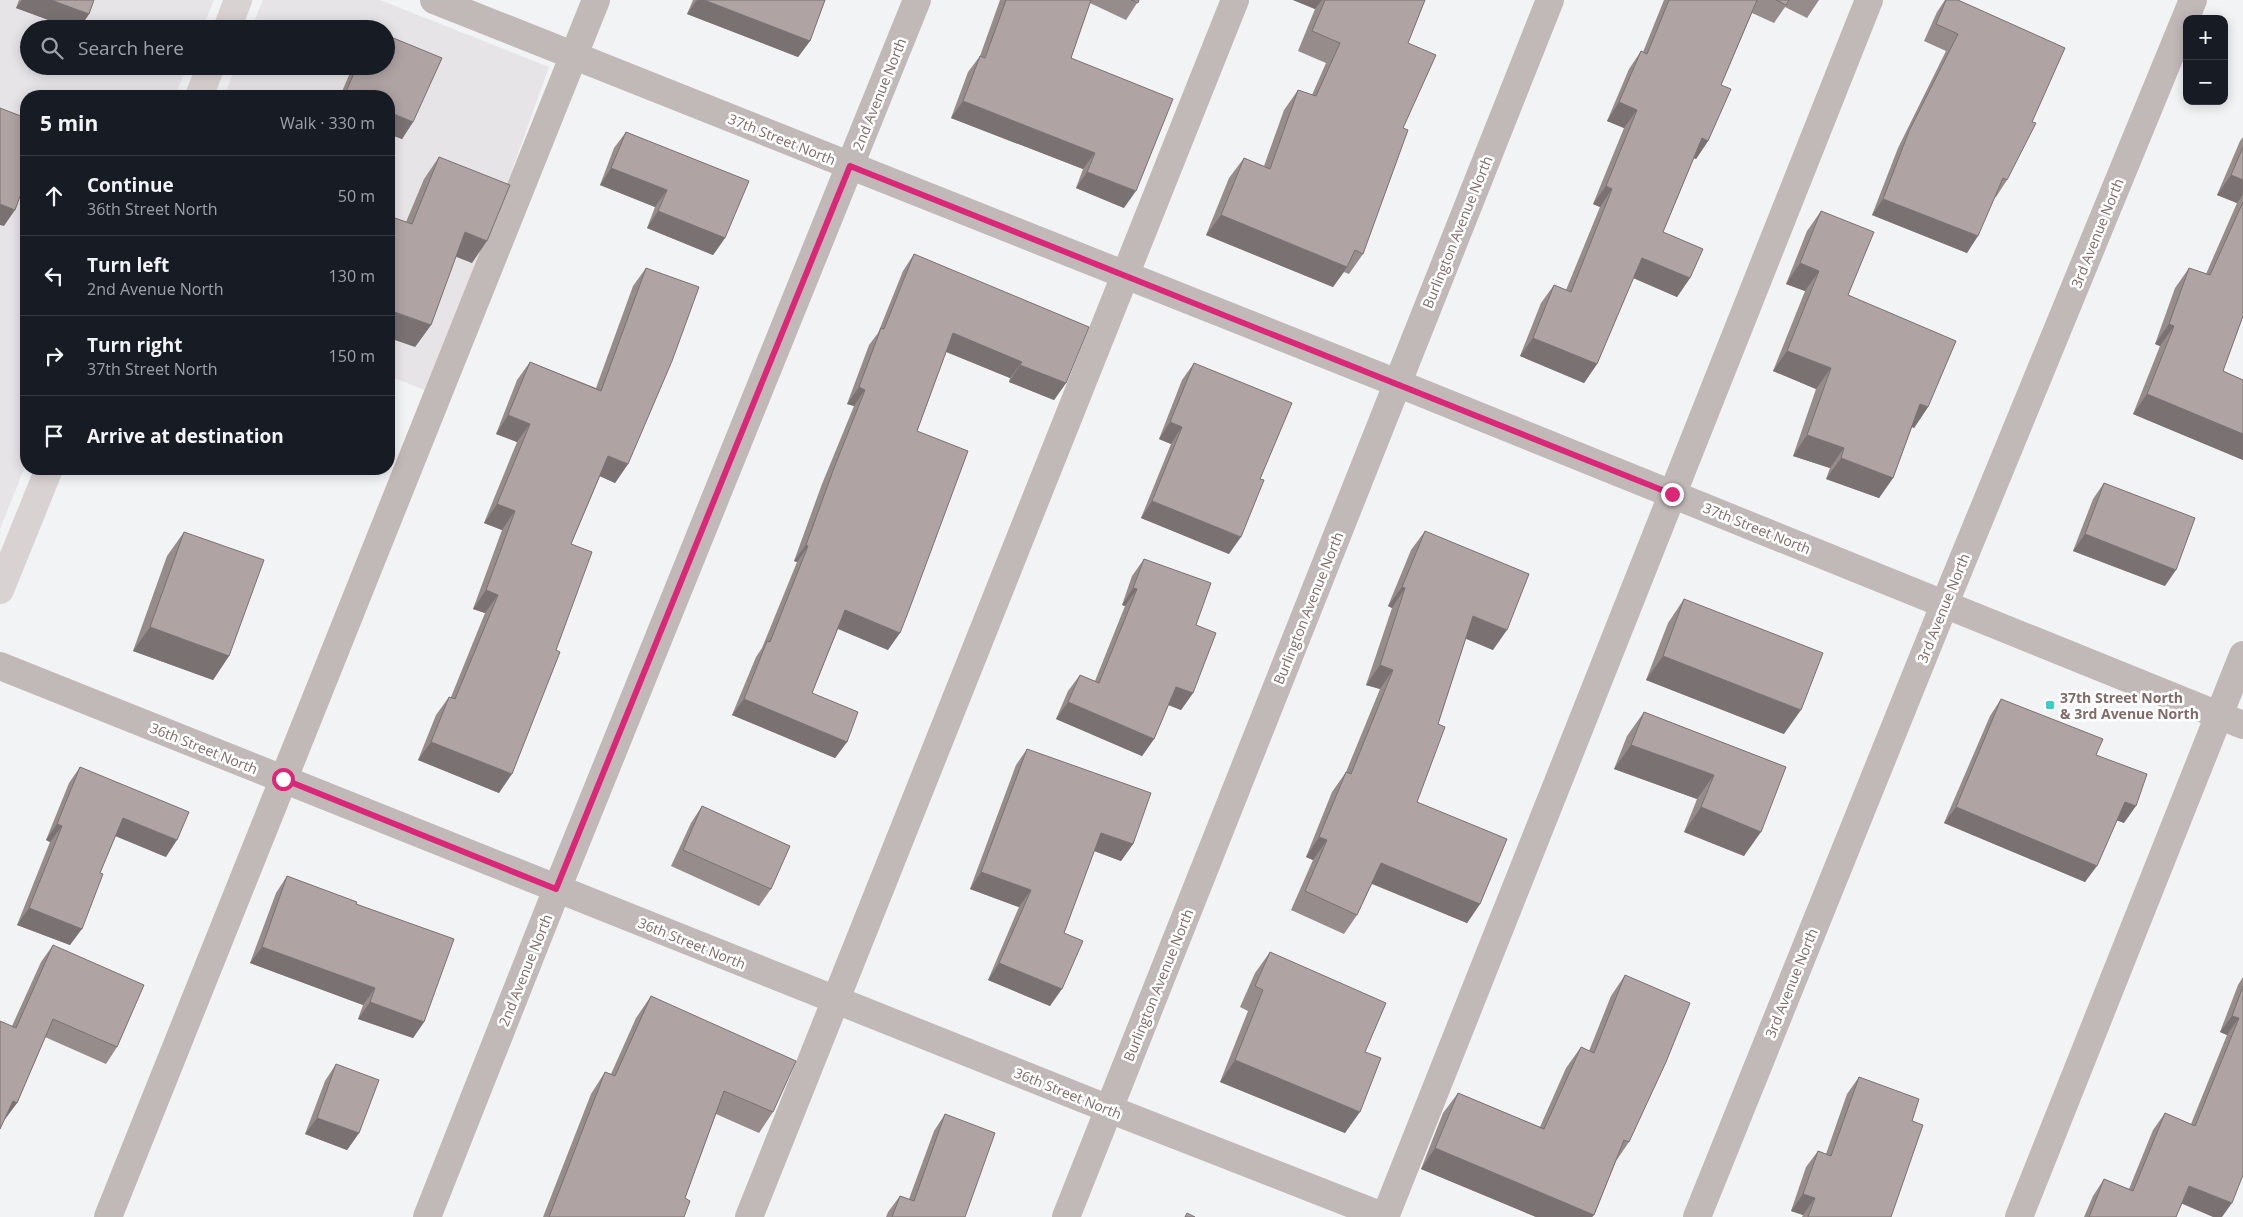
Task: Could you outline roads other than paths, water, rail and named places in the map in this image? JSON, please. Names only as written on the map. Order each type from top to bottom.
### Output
[{"type":"main road","points":[[230,20],[238,0]]},
{"type":"main road","points":[[202,90],[208,75]]},
{"type":"main road","points":[[0,590],[47,475]]},
{"type":"street","name":"37th Street North","points":[[434,0],[1397,383],[2231,720]]},
{"type":"street","points":[[108,1217],[596,0]]},
{"type":"street","name":"2nd Avenue North","points":[[427,1217],[556,889],[917,0]]},
{"type":"street","points":[[749,1217],[1235,0]]},
{"type":"street","name":"Burlington Avenue North","points":[[1066,1217],[1550,0]]},
{"type":"street","points":[[1385,1217],[1869,0]]},
{"type":"street","name":"3rd Avenue North","points":[[1697,1217],[1944,603],[2193,0]]},
{"type":"street","points":[[2019,1217],[2231,720],[2243,655]]},
{"type":"street","name":"36th Street North","points":[[0,666],[556,889],[1385,1217]]},
{"type":"place","name":"37th Street North & 3rd Avenue North","points":[[2050,705]]}]
